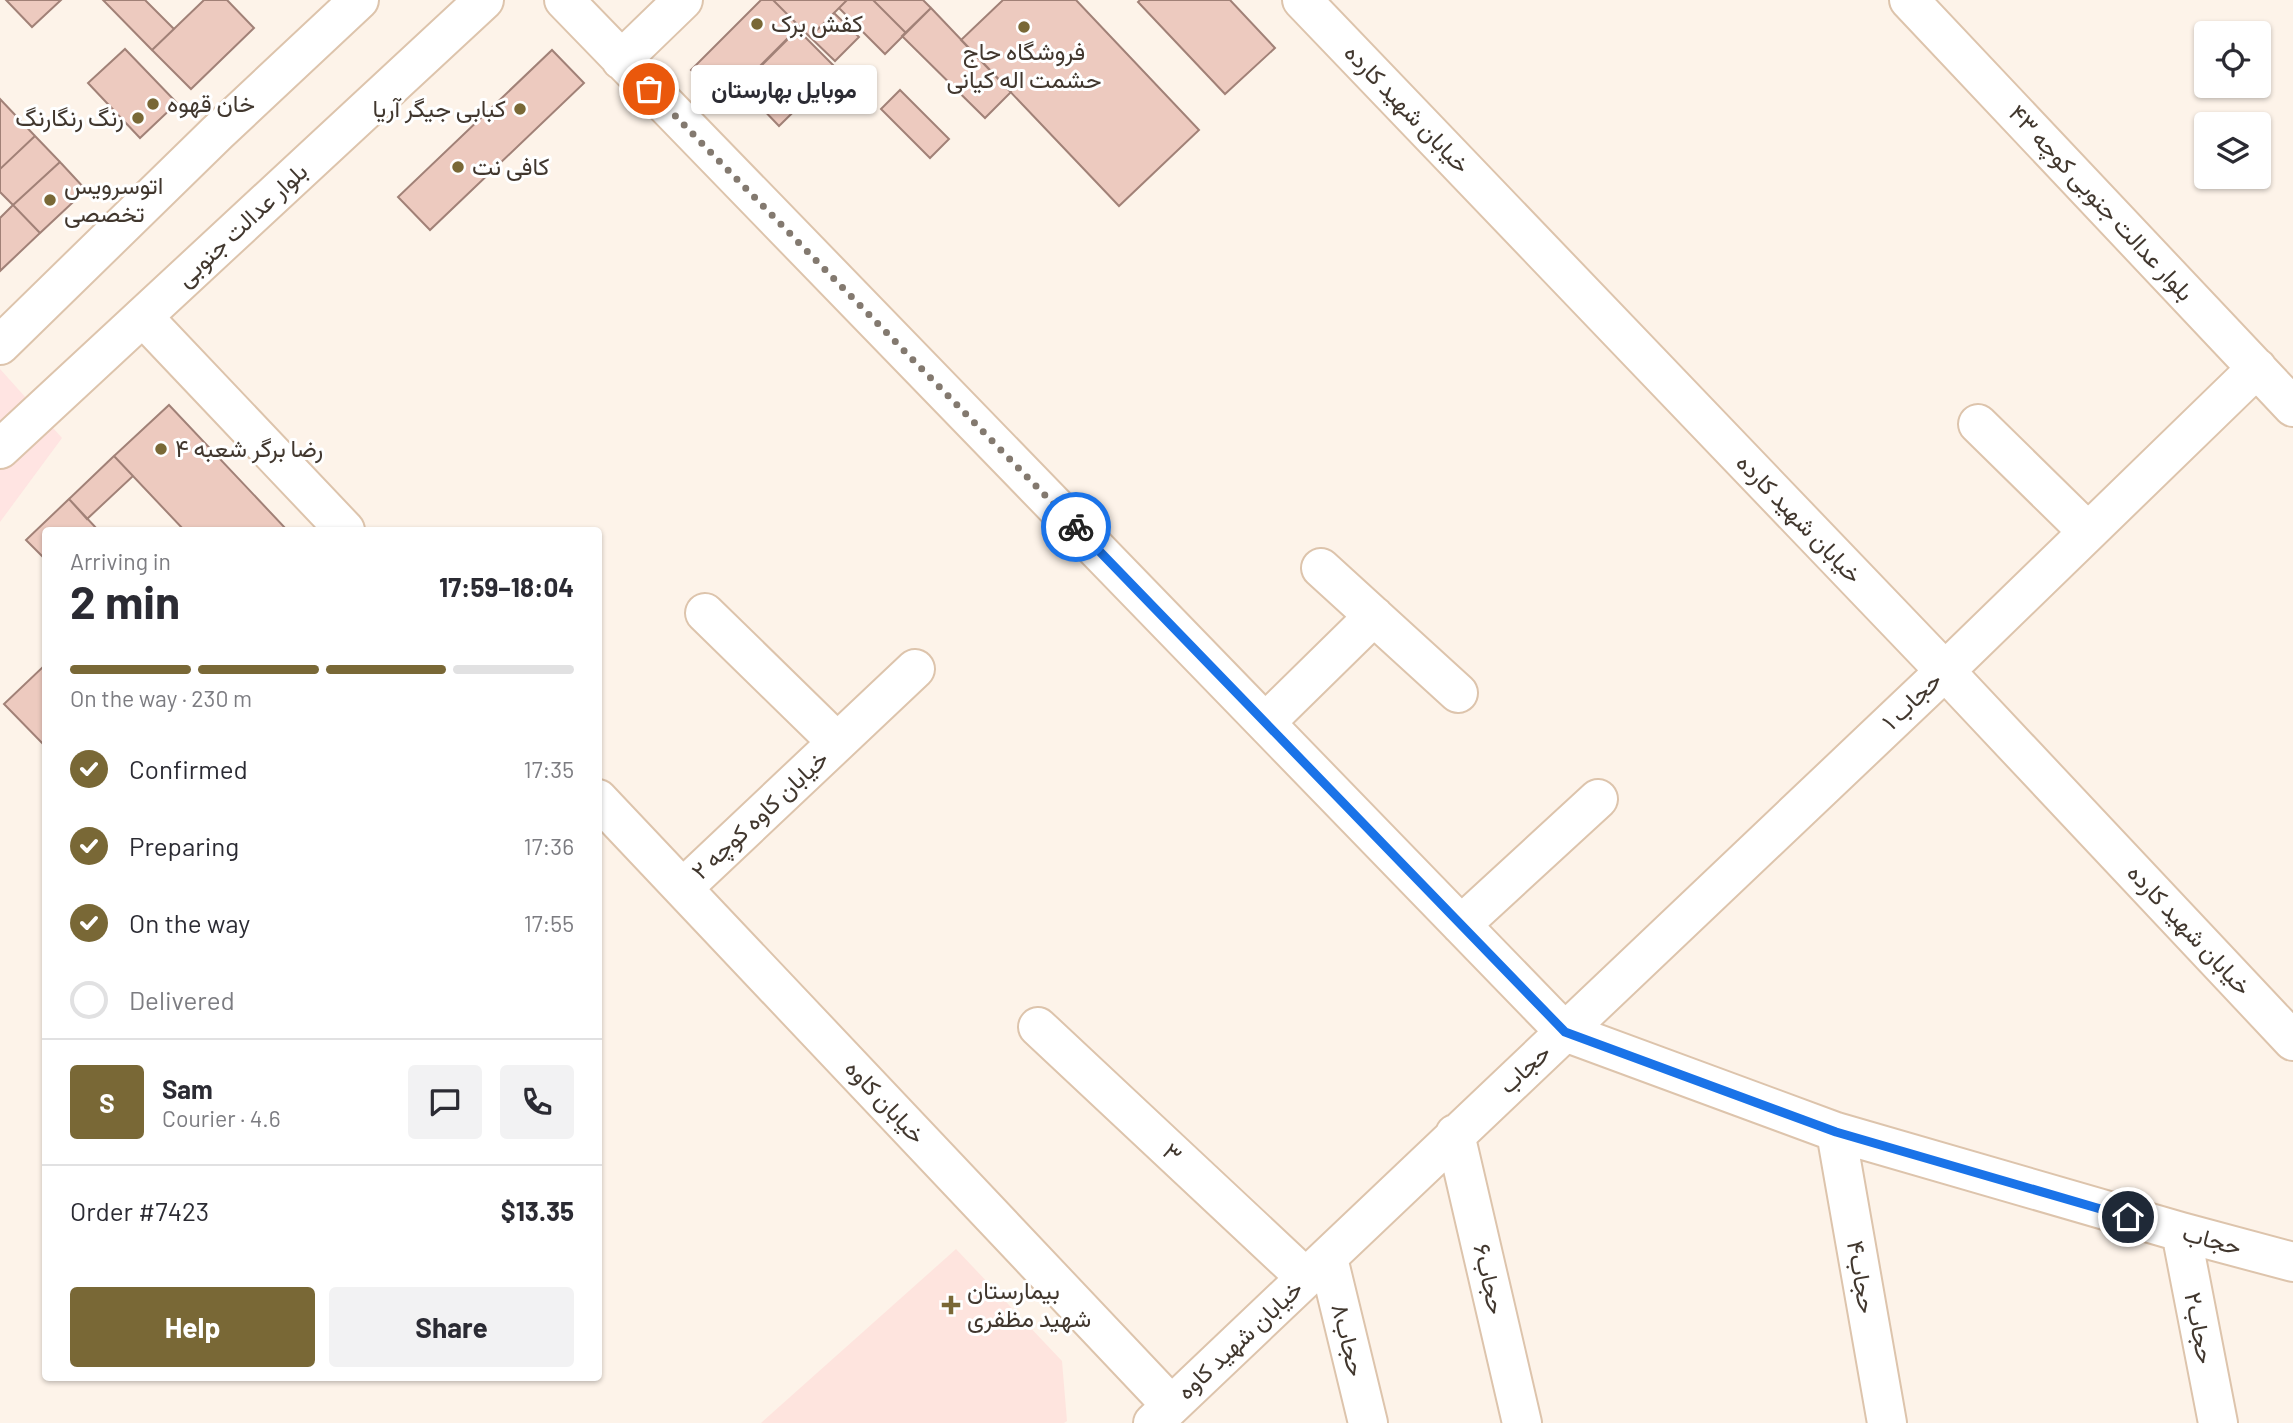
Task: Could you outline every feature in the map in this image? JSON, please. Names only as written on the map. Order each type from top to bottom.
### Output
[{"type":"street","points":[[0,345],[217,133],[359,0]]},
{"type":"street","name":"بلوار عدالت جنوبی","points":[[0,449],[484,0]]},
{"type":"street","points":[[565,0],[1565,1032]]},
{"type":"street","points":[[621,60],[684,0]]},
{"type":"street","name":"خیابان شهید کارده","points":[[1302,0],[1945,671],[2293,1041]]},
{"type":"street","name":"بلوار عدالت جنوبی کوچه ۴۳","points":[[1909,0],[2293,407]]},
{"type":"street","points":[[143,317],[342,527]]},
{"type":"street","name":"حجاب ۱","points":[[1565,1032],[1945,671],[2257,369]]},
{"type":"street","points":[[1978,424],[2088,532]]},
{"type":"street","points":[[1321,568],[1458,693]]},
{"type":"street","name":"خیابان کاوه کوچه ۲","points":[[705,612],[837,742]]},
{"type":"street","points":[[1266,722],[1374,616]]},
{"type":"street","name":"خیابان کاوه کوچه ۲","points":[[683,888],[915,669]]},
{"type":"street","points":[[1461,925],[1598,799]]},
{"type":"street","name":"خیابان کاوه","points":[[602,803],[683,888],[1162,1414]]},
{"type":"street","name":"۳","points":[[1038,1027],[1317,1268]]},
{"type":"street","name":"حجاب","points":[[1317,1268],[1565,1032],[1836,1132],[2293,1262]]},
{"type":"street","name":"حجاب۴","points":[[1836,1132],[1886,1423]]},
{"type":"street","name":"حجاب۶","points":[[1455,1134],[1522,1423]]},
{"type":"street","name":"حجاب۲","points":[[2181,1232],[2218,1423]]},
{"type":"street","name":"خیابان شهید کاوه","points":[[1162,1414],[1317,1268]]},
{"type":"street","name":"حجاب۸","points":[[1317,1268],[1368,1423]]},
{"type":"shaded area","points":[[0,369],[62,438],[0,522]]},
{"type":"shaded area","name":"بیمارستان شهید مظفری","points":[[956,1249],[1062,1361],[1067,1421],[761,1423]]},
{"type":"building","points":[[6,0],[61,0],[32,27]]},
{"type":"building","points":[[103,0],[145,0],[174,29],[152,50]]},
{"type":"building","points":[[204,0],[227,0],[254,28],[191,89],[152,50]]},
{"type":"building","points":[[761,0],[773,0],[800,27],[724,103],[691,70]]},
{"type":"building","points":[[773,0],[847,0],[810,37]]},
{"type":"building","points":[[847,0],[873,0],[906,33],[885,54],[839,8]]},
{"type":"building","points":[[873,0],[923,0],[931,8],[906,33]]},
{"type":"building","points":[[1003,0],[1076,0],[1199,130],[1119,206],[961,40]]},
{"type":"building","points":[[1230,0],[1275,48],[1225,94],[1138,2]]},
{"type":"building","points":[[931,8],[1011,92],[985,118],[902,36]]},
{"type":"building","points":[[834,13],[859,37],[835,61],[810,37]]},
{"type":"building","points":[[797,29],[837,69],[779,126],[758,104],[759,91],[747,79]]},
{"type":"building","points":[[125,49],[177,103],[140,138],[88,83]]},
{"type":"building","points":[[552,50],[584,83],[430,230],[398,197]]},
{"type":"building","points":[[900,90],[949,139],[930,158],[881,109]]},
{"type":"building","points":[[0,99],[35,136],[0,169]]},
{"type":"building","points":[[35,136],[60,162],[13,205],[0,192],[0,169]]},
{"type":"building","points":[[60,162],[86,190],[40,233],[13,205]]},
{"type":"building","points":[[13,205],[40,233],[0,271],[0,218]]},
{"type":"building","points":[[169,405],[284,527],[181,527],[114,456]]},
{"type":"building","points":[[114,456],[133,476],[87,519],[69,499]]},
{"type":"building","points":[[69,499],[95,527],[42,527],[42,556],[26,540]]},
{"type":"building","points":[[42,668],[42,743],[4,704]]},
{"type":"way so far","points":[[649,89],[1076,527]]},
{"type":"place","name":"کفش برک","points":[[757,24]]},
{"type":"place","name":"فروشگاه حاج حشمت اله کیانی","points":[[1024,27]]},
{"type":"place","name":"موبایل بهارستان","points":[[649,89]]},
{"type":"place","name":"خان قهوه","points":[[153,104]]},
{"type":"place","name":"کبابی جیگر آریا","points":[[520,109]]},
{"type":"place","name":"رنگ رنگارنگ","points":[[138,118]]},
{"type":"place","name":"کافی نت","points":[[458,167]]},
{"type":"place","name":"اتوسرویس تخصصی","points":[[50,200]]},
{"type":"place","name":"رضا برگر شعبه ۴","points":[[161,449]]},
{"type":"place","name":"بیمارستان شهید مظفری","points":[[951,1305]]},
{"type":"route","points":[[1076,527],[1565,1032],[1836,1132],[2128,1217]]}]
